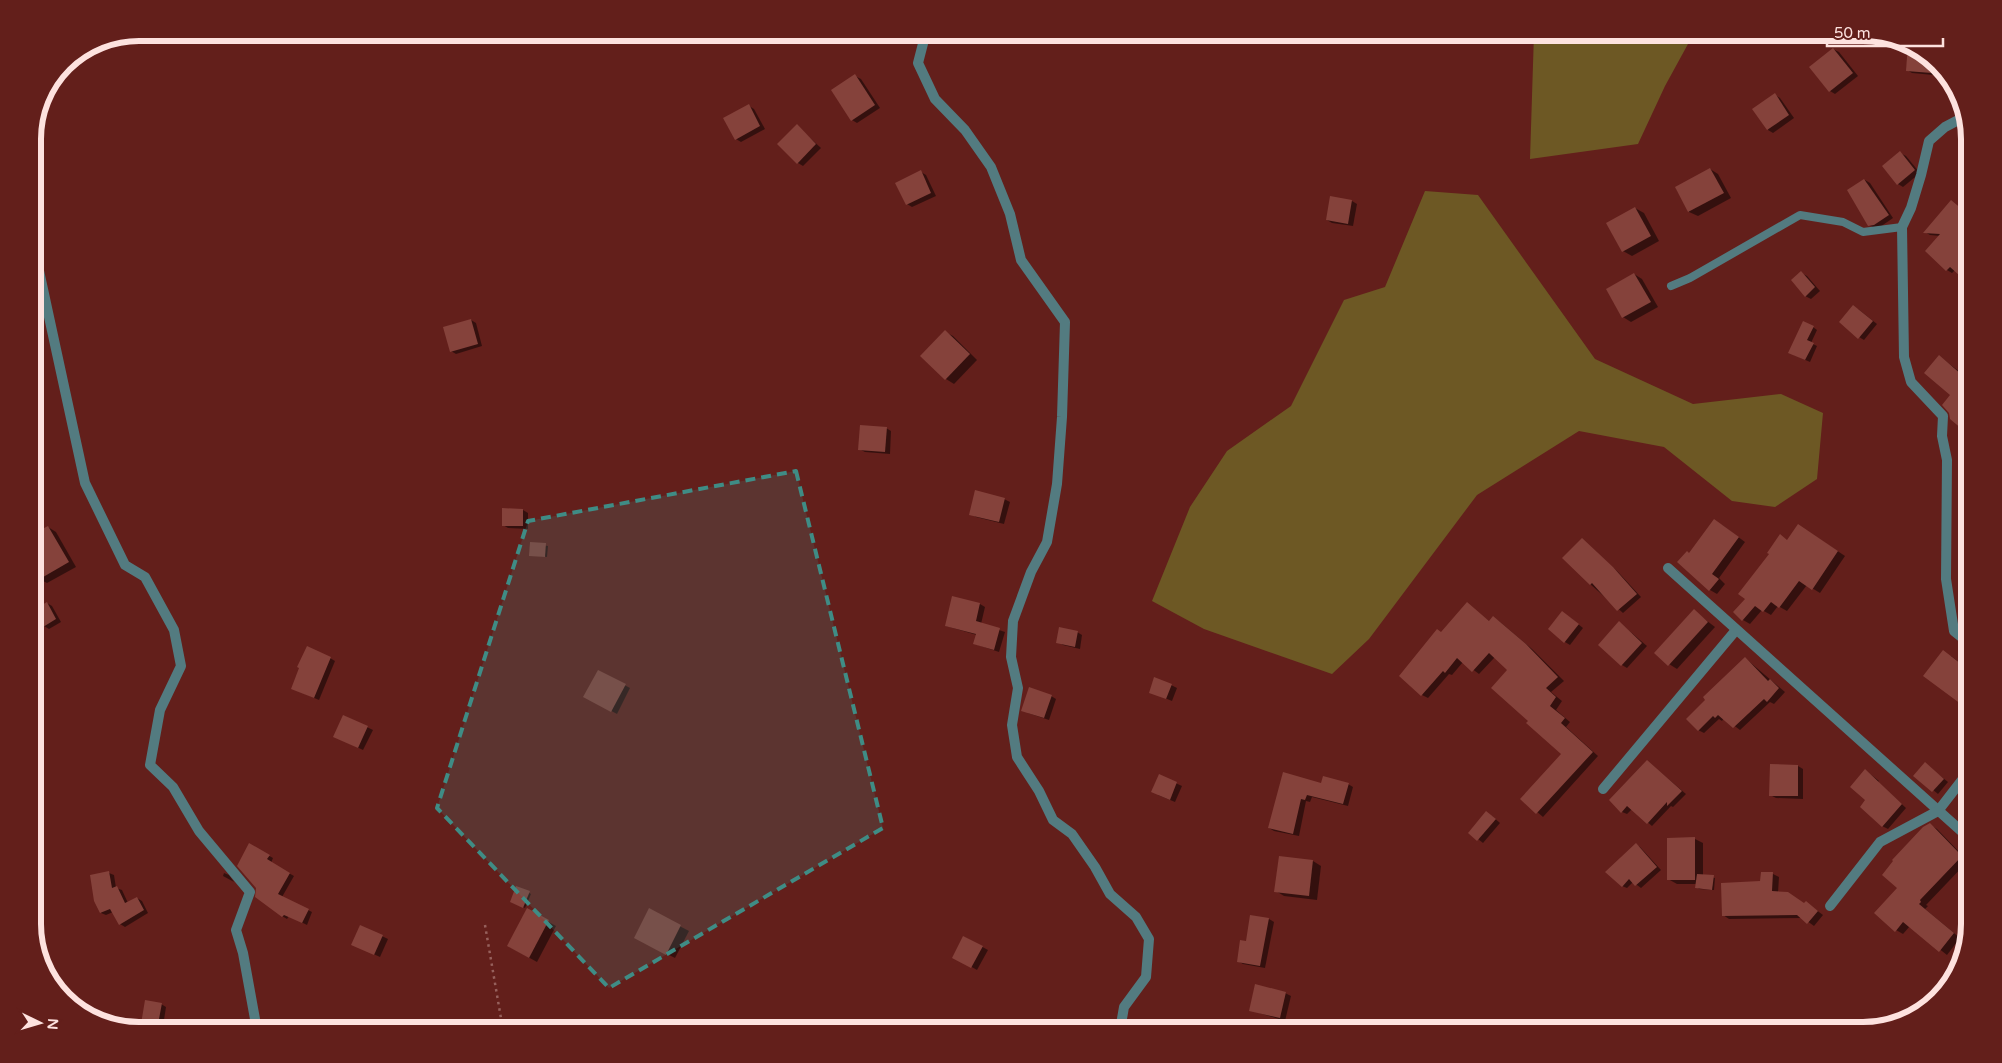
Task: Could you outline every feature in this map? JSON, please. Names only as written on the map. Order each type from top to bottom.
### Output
[{"type":"street","points":[[924,41],[918,63],[935,99],[965,130],[991,167],[1010,214],[1020,260],[1065,322],[1062,417],[1057,484],[1047,542],[1031,572],[1013,621],[1011,657],[1018,688],[1012,725],[1017,757],[1039,791],[1053,820],[1072,834],[1095,867],[1110,894],[1136,917],[1149,939],[1146,977],[1124,1007],[1121,1022]]},
{"type":"street","points":[[1959,119],[1945,127],[1929,141],[1919,183],[1902,227],[1904,357],[1911,382],[1943,416],[1942,436],[1948,460],[1946,579],[1954,631],[1961,637]]},
{"type":"street","points":[[41,280],[85,484],[125,565],[145,577],[174,630],[181,666],[160,710],[150,765],[173,787],[199,832],[250,892],[236,930],[243,953],[255,1022]]},
{"type":"street","points":[[1668,568],[1961,830]]},
{"type":"street","points":[[1602,789],[1736,630]]},
{"type":"street","points":[[1830,906],[1880,842],[1938,811],[1961,782]]},
{"type":"lane","points":[[1671,286],[1698,273],[1800,215],[1843,222],[1863,232],[1902,227]]},
{"type":"path","points":[[485,925],[502,1022]]},
{"type":"highlighted area","points":[[796,471],[883,828],[609,988],[437,808],[528,521]]},
{"type":"shaded area","points":[[1534,41],[1690,41],[1665,86],[1638,144],[1530,159]]},
{"type":"shaded area","points":[[1425,191],[1478,195],[1595,359],[1693,404],[1781,394],[1823,413],[1817,479],[1775,507],[1732,501],[1664,447],[1579,431],[1477,495],[1369,639],[1332,674],[1204,629],[1152,601],[1190,507],[1227,451],[1291,406],[1344,300],[1385,287]]},
{"type":"building","points":[[1833,48],[1853,73],[1829,92],[1809,67]]},
{"type":"building","points":[[1907,52],[1934,73],[1906,71]]},
{"type":"building","points":[[855,74],[875,105],[851,121],[831,90]]},
{"type":"building","points":[[1775,93],[1789,115],[1767,130],[1752,109]]},
{"type":"building","points":[[749,104],[760,126],[735,140],[723,118]]},
{"type":"building","points":[[797,124],[816,144],[797,164],[777,144]]},
{"type":"building","points":[[1900,151],[1915,170],[1897,185],[1882,166]]},
{"type":"building","points":[[1710,168],[1724,193],[1688,212],[1675,187]]},
{"type":"building","points":[[921,170],[931,193],[906,205],[895,183]]},
{"type":"building","points":[[1864,179],[1889,215],[1874,225],[1868,226],[1847,190]]},
{"type":"building","points":[[1330,196],[1352,200],[1348,224],[1326,220]]},
{"type":"building","points":[[1951,200],[1961,208],[1961,277],[1950,267],[1946,271],[1925,251],[1940,234],[1923,233]]},
{"type":"building","points":[[1635,207],[1651,236],[1622,252],[1606,223]]},
{"type":"building","points":[[1801,271],[1815,287],[1805,297],[1791,280]]},
{"type":"building","points":[[1634,273],[1651,302],[1622,318],[1606,289]]},
{"type":"building","points":[[1853,305],[1873,321],[1858,339],[1839,322]]},
{"type":"building","points":[[471,319],[478,344],[450,352],[443,327]]},
{"type":"building","points":[[1803,321],[1814,326],[1807,340],[1814,343],[1805,360],[1788,353]]},
{"type":"building","points":[[945,330],[970,354],[945,380],[920,356]]},
{"type":"building","points":[[1939,355],[1961,374],[1961,428],[1950,419],[1949,413],[1942,405],[1950,395],[1924,373]]},
{"type":"building","points":[[860,425],[887,427],[885,452],[858,450]]},
{"type":"building","points":[[975,490],[1005,498],[999,522],[969,515]]},
{"type":"building","points":[[502,508],[523,509],[523,526],[502,526]]},
{"type":"building","points":[[1714,519],[1739,537],[1712,574],[1719,579],[1709,591],[1677,562],[1687,551],[1689,553]]},
{"type":"building","points":[[1798,524],[1838,551],[1812,590],[1799,581],[1779,608],[1771,602],[1763,612],[1755,606],[1742,621],[1733,612],[1745,599],[1738,594],[1769,554],[1767,553],[1780,534],[1787,540]]},
{"type":"building","points":[[48,526],[69,562],[41,578],[41,530]]},
{"type":"building","points":[[1582,538],[1613,567],[1637,594],[1617,611],[1592,583],[1590,585],[1562,558]]},
{"type":"building","points":[[530,542],[546,543],[545,557],[529,556]]},
{"type":"building","points":[[952,596],[980,603],[976,621],[1000,628],[994,650],[973,644],[976,634],[945,626]]},
{"type":"building","points":[[47,602],[56,619],[43,627],[41,624],[41,605]]},
{"type":"building","points":[[1467,602],[1489,621],[1493,616],[1526,644],[1558,677],[1546,688],[1556,697],[1550,706],[1565,718],[1561,723],[1593,752],[1536,814],[1520,799],[1561,754],[1491,688],[1507,670],[1489,653],[1472,672],[1457,658],[1445,673],[1443,671],[1421,696],[1399,676],[1437,629],[1441,632]]},
{"type":"building","points":[[1694,609],[1708,622],[1668,666],[1654,653]]},
{"type":"building","points":[[1562,611],[1579,624],[1564,643],[1548,629]]},
{"type":"building","points":[[1619,621],[1642,643],[1621,666],[1598,645]]},
{"type":"building","points":[[1059,627],[1078,631],[1075,647],[1056,643]]},
{"type":"building","points":[[307,646],[331,657],[314,698],[291,689],[299,668],[297,667]]},
{"type":"building","points":[[1943,650],[1961,664],[1961,704],[1923,676]]},
{"type":"building","points":[[1745,657],[1768,681],[1770,679],[1779,688],[1767,702],[1764,699],[1733,728],[1718,715],[1715,718],[1713,716],[1698,731],[1686,719],[1705,700],[1703,697]]},
{"type":"building","points":[[598,670],[626,684],[611,712],[583,697]]},
{"type":"building","points":[[1154,677],[1172,684],[1166,699],[1149,693]]},
{"type":"building","points":[[1029,687],[1052,695],[1044,718],[1021,711]]},
{"type":"building","points":[[343,715],[368,726],[358,748],[333,737]]},
{"type":"building","points":[[1647,760],[1682,791],[1667,806],[1667,802],[1647,824],[1627,806],[1621,813],[1609,800]]},
{"type":"building","points":[[1925,762],[1944,779],[1932,792],[1913,776]]},
{"type":"building","points":[[1770,764],[1798,765],[1798,796],[1769,796]]},
{"type":"building","points":[[1865,769],[1902,804],[1882,827],[1860,807],[1865,800],[1850,787]]},
{"type":"building","points":[[1283,772],[1321,783],[1323,776],[1349,783],[1343,804],[1307,795],[1305,800],[1301,799],[1293,834],[1268,828]]},
{"type":"building","points":[[1159,774],[1177,782],[1170,800],[1151,792]]},
{"type":"building","points":[[1486,811],[1496,819],[1477,841],[1468,833]]},
{"type":"building","points":[[1930,823],[1961,855],[1920,900],[1919,904],[1954,933],[1939,952],[1903,922],[1895,932],[1874,913],[1897,888],[1882,875],[1892,860],[1923,827]]},
{"type":"building","points":[[1695,837],[1695,880],[1667,880],[1667,838]]},
{"type":"building","points":[[249,843],[270,855],[267,859],[290,873],[278,894],[309,909],[302,923],[284,915],[282,917],[255,897],[256,888],[237,866]]},
{"type":"building","points":[[1636,843],[1657,867],[1635,886],[1629,879],[1622,887],[1605,872]]},
{"type":"building","points":[[1279,856],[1313,860],[1309,896],[1274,892]]},
{"type":"building","points":[[109,871],[112,888],[117,886],[125,903],[137,897],[144,910],[119,925],[110,909],[100,913],[94,901],[90,875]]},
{"type":"building","points":[[1761,872],[1773,872],[1772,891],[1788,892],[1804,903],[1806,901],[1818,911],[1807,924],[1797,915],[1722,916],[1721,883],[1760,881]]},
{"type":"building","points":[[1697,874],[1714,875],[1712,890],[1695,888]]},
{"type":"building","points":[[516,886],[530,891],[523,908],[510,902]]},
{"type":"building","points":[[527,908],[549,920],[529,958],[507,946]]},
{"type":"building","points":[[649,908],[681,925],[666,955],[634,938]]},
{"type":"building","points":[[1250,915],[1269,918],[1260,966],[1237,962],[1240,940],[1246,941]]},
{"type":"building","points":[[360,925],[383,935],[374,955],[351,945]]},
{"type":"building","points":[[963,936],[983,946],[971,968],[952,958]]},
{"type":"building","points":[[1255,984],[1286,992],[1280,1018],[1249,1011]]},
{"type":"building","points":[[145,1000],[162,1003],[159,1019],[192,1020],[192,1022],[141,1022]]}]
